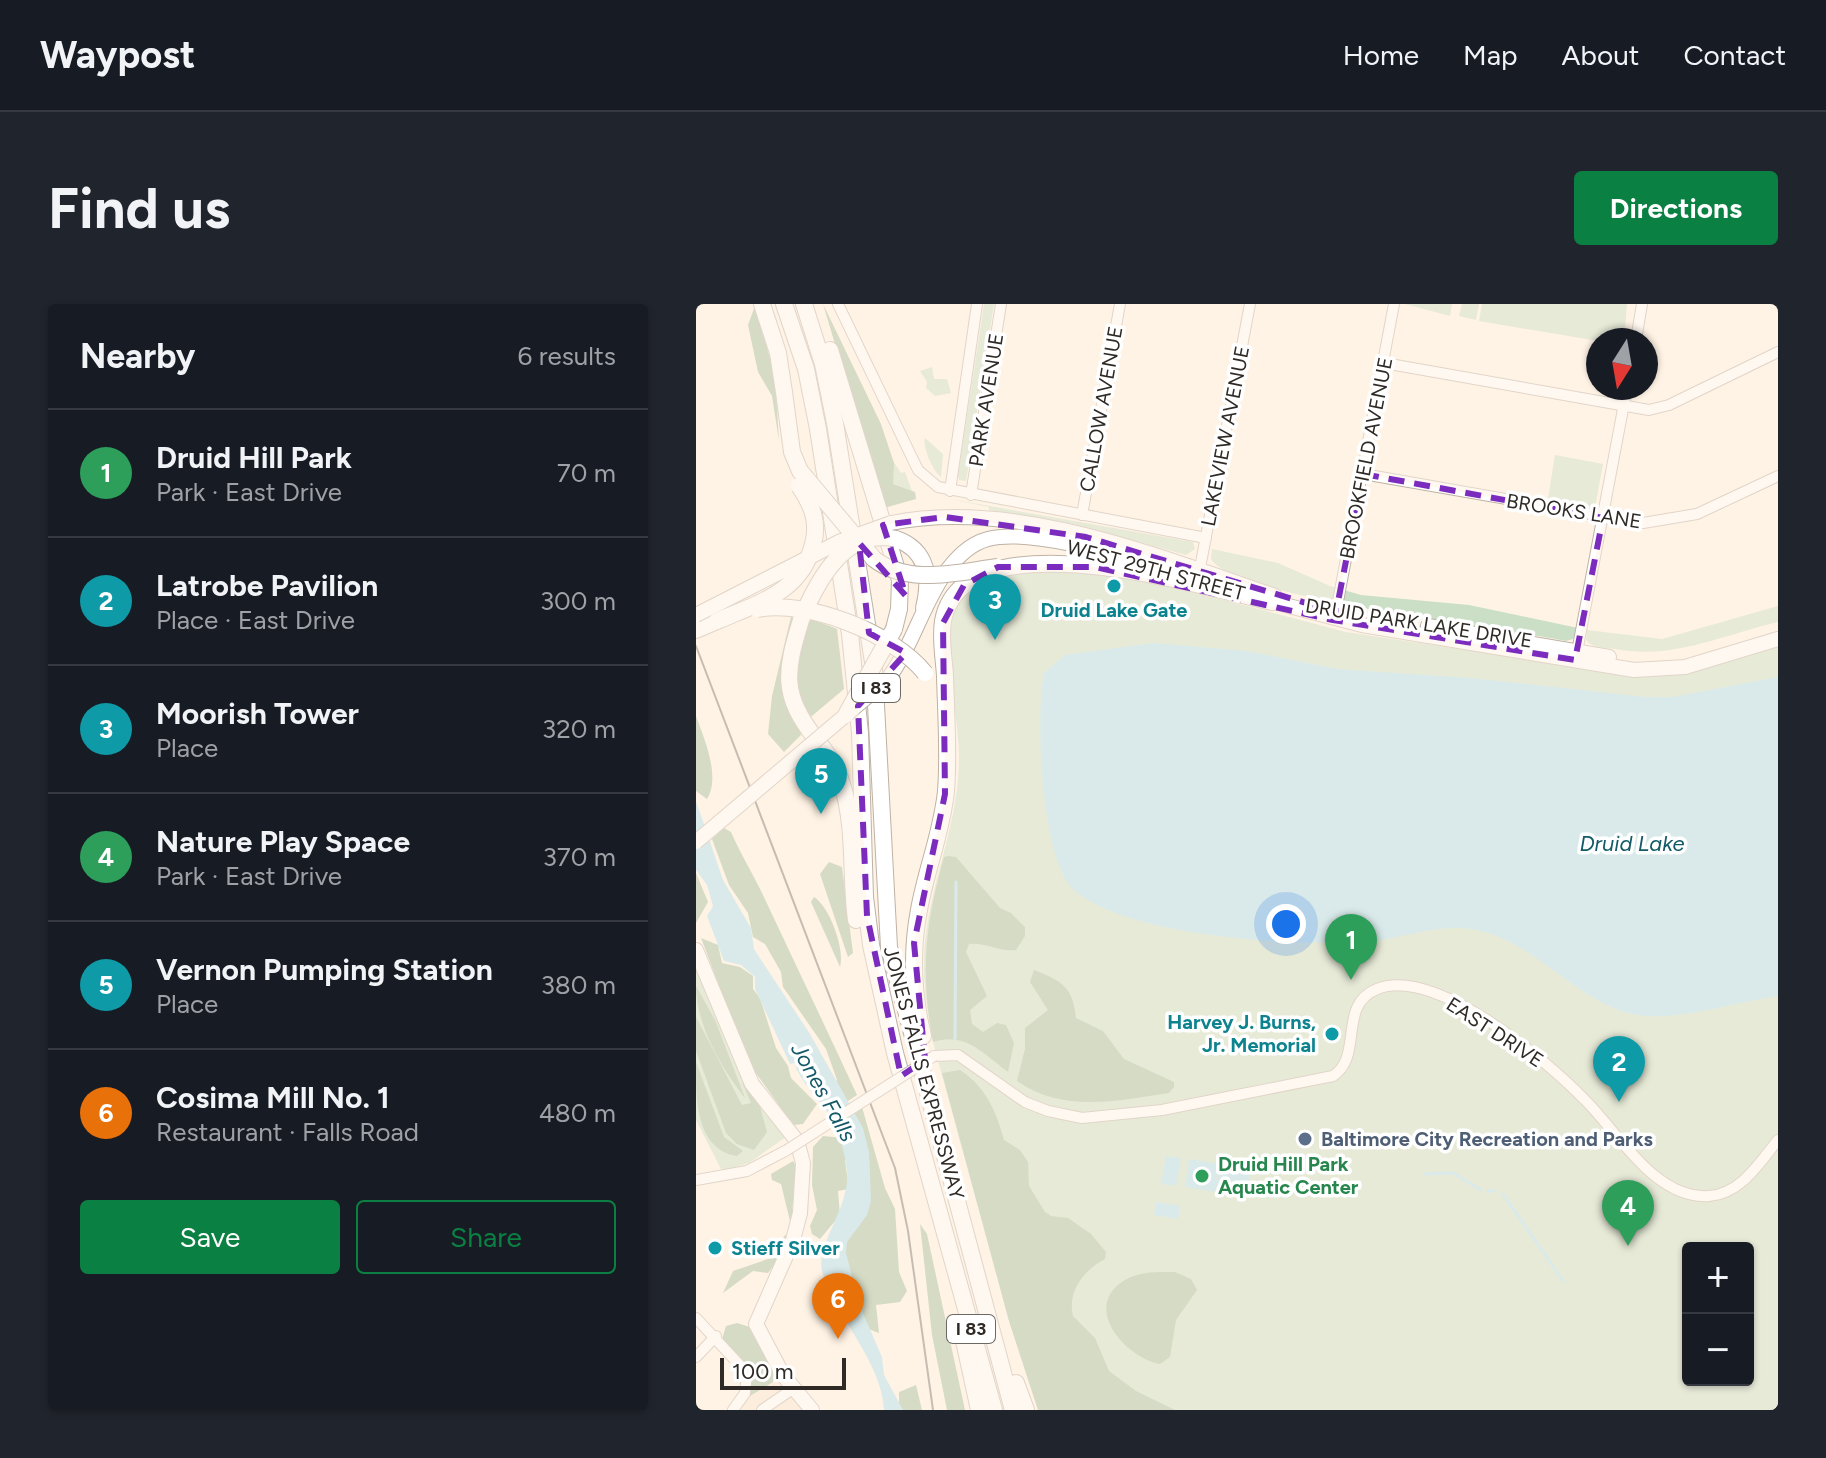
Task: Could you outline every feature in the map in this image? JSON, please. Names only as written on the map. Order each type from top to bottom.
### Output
[{"type":"highway","points":[[762,304],[778,353],[792,452],[800,471],[874,559],[886,568],[912,575],[1002,567],[1095,567],[1272,602]]},
{"type":"highway","name":"I 83","points":[[784,304],[806,369],[855,671],[862,786],[856,821]]},
{"type":"highway","name":"JONES FALLS EXPRESSWAY","points":[[804,304],[823,364],[835,423],[874,668],[889,947],[913,1041],[926,1074],[1013,1410]]},
{"type":"highway","points":[[812,304],[822,324],[900,580],[899,609],[894,629],[846,715]]},
{"type":"highway","points":[[696,630],[788,588],[809,562],[815,519],[786,454],[784,392]]},
{"type":"highway","points":[[801,620],[822,576],[843,553],[893,531],[912,546],[926,568],[929,583],[924,608]]},
{"type":"highway","points":[[841,541],[812,583],[788,670],[789,693],[797,713],[832,761],[856,821]]},
{"type":"highway","points":[[926,1074],[915,984],[914,943],[944,805],[948,758],[942,634],[945,613],[964,585],[1002,567]]},
{"type":"highway","points":[[717,621],[760,608],[809,610],[891,643],[925,673],[945,702]]},
{"type":"highway","name":"JONES FALLS EXPRESSWAY","points":[[856,821],[860,947],[876,1012],[895,1053],[994,1410]]},
{"type":"highway","points":[[948,1248],[949,1279],[979,1410]]},
{"type":"highway","points":[[1001,1358],[1014,1375],[1026,1410]]},
{"type":"main road","name":"DRUID PARK LAKE DRIVE","points":[[696,615],[841,541],[893,531],[925,517],[969,518],[1060,531],[1200,568],[1292,601],[1336,612],[1576,655],[1634,670],[1671,669],[1778,639]]},
{"type":"main road","name":"WEST 29TH STREET","points":[[696,842],[887,680],[904,656],[924,608],[943,576],[965,551],[980,542],[1004,537],[1101,552],[1272,602]]},
{"type":"main road","name":"DRUID PARK LAKE DRIVE","points":[[1272,602],[1362,625],[1639,663],[1670,662],[1778,631]]},
{"type":"main road","points":[[696,950],[752,1084],[797,1141],[801,1153],[804,1174],[796,1230],[756,1324],[776,1363],[812,1410]]},
{"type":"street","points":[[838,304],[918,470],[938,487],[1206,538]]},
{"type":"street","name":"PARK AVENUE","points":[[950,491],[977,304]]},
{"type":"street","name":"PARK AVENUE","points":[[971,495],[1001,304]]},
{"type":"street","name":"CALLOW AVENUE","points":[[1082,515],[1120,304]]},
{"type":"street","name":"LAKEVIEW AVENUE","points":[[1200,568],[1250,304]]},
{"type":"street","name":"BROOKFIELD AVENUE","points":[[1336,612],[1394,304]]},
{"type":"street","points":[[1638,328],[1642,304]]},
{"type":"street","points":[[1384,363],[1649,410],[1669,405],[1778,352]]},
{"type":"street","points":[[1576,655],[1625,400]]},
{"type":"street","name":"BROOKS LANE","points":[[1363,474],[1643,523],[1677,519],[1715,507],[1778,476]]},
{"type":"street","name":"EAST DRIVE","points":[[696,1180],[747,1171],[787,1150],[934,1056],[951,1053],[964,1057],[1016,1097],[1060,1115],[1095,1118],[1148,1113],[1333,1076],[1344,1066],[1354,1013],[1362,998],[1383,987],[1402,985],[1450,1001],[1510,1037],[1577,1091],[1642,1162],[1680,1192],[1709,1196],[1733,1189],[1778,1140]]},
{"type":"street","points":[[696,1318],[716,1336],[747,1373],[745,1393],[733,1410]]},
{"type":"street","points":[[696,1357],[716,1336]]},
{"type":"street","points":[[762,1410],[794,1388]]},
{"type":"highlighted area","points":[[1363,474],[1603,518],[1575,660],[1333,620],[1095,567],[998,567],[964,585],[943,623],[945,794],[914,943],[925,1060],[901,1076],[867,916],[858,706],[906,653],[869,633],[859,543],[906,596],[883,525],[945,517],[1086,537],[1336,612]]},
{"type":"shaded area","points":[[764,1353],[808,1410],[740,1410],[746,1399],[746,1365]]},
{"type":"green space","points":[[823,304],[881,424],[894,463],[893,484],[915,492],[916,499],[884,508]]},
{"type":"green space","points":[[984,304],[994,304],[966,481],[959,480],[958,475]]},
{"type":"green space","points":[[1405,304],[1452,304],[1450,316]]},
{"type":"green space","points":[[1462,304],[1479,304],[1476,320],[1459,316]]},
{"type":"green space","points":[[1482,304],[1627,304],[1625,328],[1586,328],[1586,339],[1479,321]]},
{"type":"green space","points":[[755,306],[775,376],[779,441],[772,396],[758,372],[748,325]]},
{"type":"green space","points":[[932,367],[934,379],[947,379],[951,393],[935,396],[926,388],[927,382],[920,371]]},
{"type":"green space","points":[[925,438],[943,454],[941,477],[929,459]]},
{"type":"green space","points":[[1555,455],[1603,464],[1595,507],[1548,498]]},
{"type":"green space","points":[[893,461],[901,473],[905,472],[912,491],[893,484]]},
{"type":"green space","points":[[950,499],[1193,542],[1195,549],[1186,555],[1074,524],[989,510],[989,507]]},
{"type":"green space","points":[[1212,549],[1278,563],[1330,586],[1361,595],[1469,605],[1578,628],[1573,639],[1566,641],[1319,599],[1269,587],[1231,573],[1211,559]]},
{"type":"green space","points":[[1050,572],[1114,575],[1171,586],[1346,632],[1626,674],[1778,645],[1778,1410],[1038,1410],[1009,1321],[933,1042],[924,974],[926,934],[958,778],[951,626],[964,594],[983,581],[1005,575]]},
{"type":"green space","points":[[794,604],[800,605],[786,661],[801,735],[784,752],[768,734],[772,696]]},
{"type":"green space","points":[[1778,606],[1778,622],[1677,649],[1636,652],[1599,647],[1586,640],[1587,630],[1662,639]]},
{"type":"green space","points":[[809,618],[837,629],[844,689],[806,721],[796,681]]},
{"type":"green space","points":[[696,716],[712,769],[711,790],[707,799],[696,791]]},
{"type":"green space","points":[[724,828],[731,832],[758,885],[857,1095],[845,1103],[835,1084],[837,1080],[826,1049],[783,987],[781,972],[765,944],[753,937],[748,913],[729,885],[712,839]]},
{"type":"green space","points":[[944,857],[956,857],[1000,908],[1011,913],[1025,927],[1025,936],[1016,950],[969,944],[966,952],[987,996],[970,1010],[972,1024],[983,1032],[997,1023],[1006,1025],[1014,1043],[1008,1072],[964,1042],[944,1039],[933,1042],[926,949],[932,905]]},
{"type":"green space","points":[[829,862],[842,867],[853,953],[848,957],[820,874]]},
{"type":"green space","points":[[696,873],[708,902],[696,923]]},
{"type":"green space","points":[[814,897],[826,910],[835,929],[840,967],[811,902]]},
{"type":"green space","points":[[701,938],[718,945],[722,963],[740,967],[753,976],[753,989],[760,998],[776,1048],[788,1066],[791,1078],[817,1104],[803,1124],[793,1125],[748,1062]]},
{"type":"green space","points":[[696,963],[786,1137],[749,1163],[722,1171],[696,1120]]},
{"type":"green space","points":[[1034,970],[1065,987],[1072,999],[1076,1018],[1103,1031],[1124,1059],[1174,1082],[1169,1093],[1110,1101],[1071,1101],[1052,1098],[1017,1081],[1025,1049],[1025,1028],[1048,1010],[1030,982]]},
{"type":"green space","points":[[696,986],[715,1020],[745,1098],[727,1073],[705,1030]]},
{"type":"green space","points":[[696,1017],[742,1105],[751,1103],[742,1082],[759,1103],[767,1132],[754,1150],[737,1144],[726,1133],[696,1051]]},
{"type":"green space","points":[[696,1062],[724,1137],[743,1151],[737,1156],[723,1152],[706,1133],[698,1107]]},
{"type":"green space","points":[[960,1070],[977,1084],[989,1100],[1004,1140],[1020,1150],[1028,1162],[1029,1186],[1045,1212],[1068,1218],[1091,1234],[1106,1252],[1105,1259],[1090,1269],[1079,1282],[1073,1298],[1073,1316],[1095,1338],[1109,1371],[1136,1391],[1175,1410],[1038,1410],[1009,1321],[942,1073]]},
{"type":"green space","points":[[862,1107],[885,1188],[895,1209],[899,1272],[907,1291],[900,1302],[876,1305],[879,1333],[863,1327],[842,1248],[855,1226],[849,1115]]},
{"type":"green space","points":[[823,1136],[844,1138],[850,1148],[845,1161],[849,1189],[838,1191],[840,1215],[820,1239],[812,1234],[810,1226],[817,1210],[812,1185],[813,1147]]},
{"type":"green space","points":[[793,1161],[796,1166],[791,1225],[781,1184],[772,1180],[771,1174]]},
{"type":"green space","points":[[920,1224],[927,1234],[965,1410],[947,1410],[932,1335]]},
{"type":"green space","points":[[785,1235],[788,1237],[780,1258],[768,1273],[753,1271],[723,1293],[733,1271],[771,1258]]},
{"type":"green space","points":[[1175,1272],[1191,1279],[1197,1290],[1176,1320],[1170,1357],[1160,1364],[1133,1352],[1122,1341],[1112,1329],[1107,1316],[1107,1303],[1112,1291],[1131,1277]]},
{"type":"green space","points":[[737,1323],[750,1327],[778,1379],[750,1396],[749,1379],[722,1339],[726,1326]]},
{"type":"green space","points":[[916,1385],[922,1410],[899,1410],[899,1392]]},
{"type":"water","name":"Druid Lake","points":[[1153,643],[1247,651],[1337,669],[1470,678],[1646,697],[1673,697],[1778,677],[1778,996],[1696,1012],[1647,1016],[1624,1012],[1603,1003],[1521,948],[1476,930],[1447,928],[1362,942],[1254,940],[1171,928],[1132,919],[1099,906],[1074,890],[1063,874],[1054,850],[1043,787],[1041,753],[1044,673],[1065,655]]},
{"type":"water","name":"Jones Falls","points":[[696,801],[723,880],[751,928],[754,949],[810,1034],[863,1128],[869,1152],[871,1201],[867,1215],[847,1242],[846,1253],[859,1304],[882,1357],[884,1375],[903,1410],[884,1410],[875,1374],[828,1288],[822,1271],[823,1250],[846,1186],[843,1149],[832,1119],[805,1084],[794,1063],[790,1064],[755,989],[755,977],[741,965],[724,961],[707,916],[713,906],[707,885],[696,870]]},
{"type":"water","points":[[1166,1156],[1181,1158],[1176,1186],[1161,1184]]},
{"type":"water","points":[[1189,1159],[1218,1164],[1215,1186],[1220,1164],[1251,1169],[1247,1197],[1185,1187]]},
{"type":"water","points":[[1156,1202],[1180,1206],[1178,1219],[1154,1215]]},
{"type":"waterway","points":[[955,1039],[956,882]]},
{"type":"waterway","points":[[1425,1174],[1453,1173],[1481,1190]]},
{"type":"waterway","points":[[1488,1191],[1495,1191]]},
{"type":"waterway","points":[[1503,1194],[1563,1281]]},
{"type":"tram line","points":[[696,646],[895,1168],[908,1231],[933,1410]]},
{"type":"place","name":"Druid Lake Gate","points":[[1114,586]]},
{"type":"place","name":"Moorish Tower","points":[[995,640]]},
{"type":"place","name":"Vernon Pumping Station","points":[[821,814]]},
{"type":"place","name":"Druid Hill Park","points":[[1351,980]]},
{"type":"place","name":"Harvey J. Burns, Jr. Memorial","points":[[1332,1034]]},
{"type":"place","name":"Latrobe Pavilion","points":[[1619,1102]]},
{"type":"place","name":"Baltimore City Recreation and Parks","points":[[1305,1139]]},
{"type":"place","name":"Druid Hill Park Aquatic Center","points":[[1202,1176]]},
{"type":"place","name":"Nature Play Space","points":[[1628,1246]]},
{"type":"place","name":"Stieff Silver","points":[[715,1248]]},
{"type":"place","name":"Cosima Mill No. 1","points":[[838,1339]]}]
